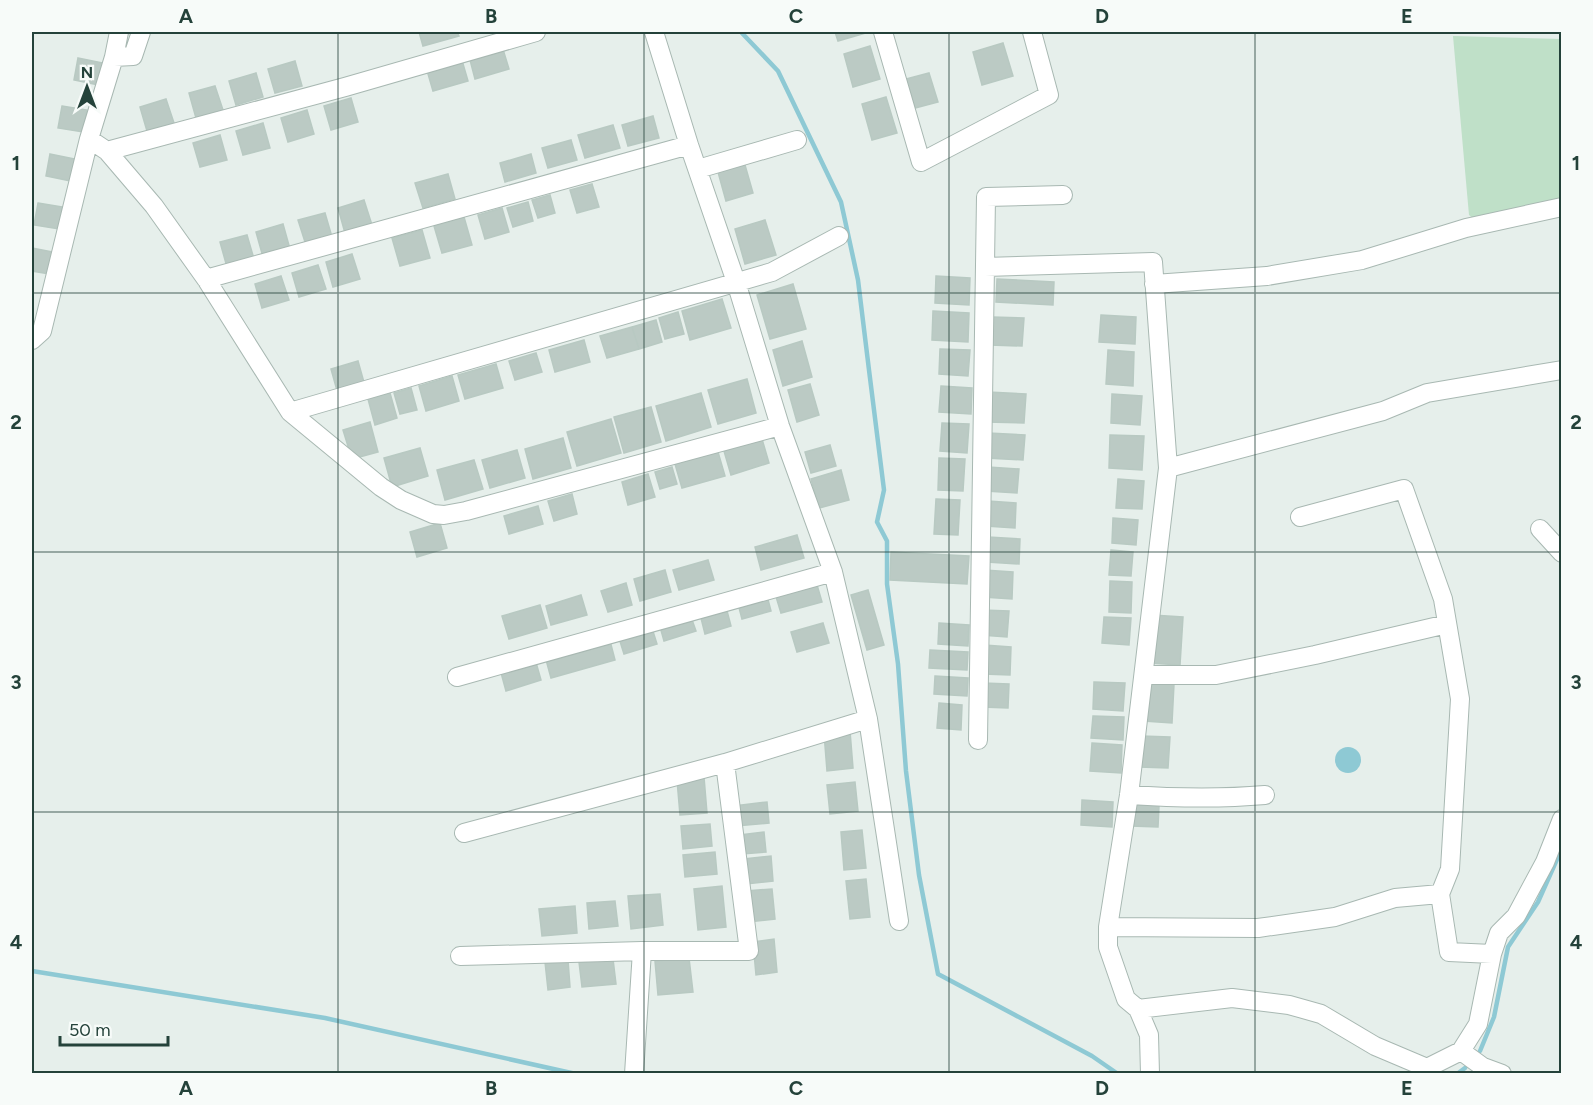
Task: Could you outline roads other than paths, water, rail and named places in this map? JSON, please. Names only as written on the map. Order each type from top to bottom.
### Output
[{"type":"street","points":[[32,340],[42,331],[89,139],[114,57],[119,32]]},
{"type":"street","points":[[114,57],[134,56],[141,32]]},
{"type":"street","points":[[107,151],[345,87],[536,32]]},
{"type":"street","points":[[654,32],[688,145],[736,282],[780,426],[833,572],[868,719],[899,921]]},
{"type":"street","points":[[883,32],[921,162],[1048,95],[1032,32]]},
{"type":"street","points":[[89,139],[107,151],[154,206],[206,279],[290,412],[381,487],[423,511],[444,515],[466,511],[780,426]]},
{"type":"street","points":[[698,169],[797,140]]},
{"type":"street","points":[[206,279],[688,145]]},
{"type":"street","points":[[978,740],[986,197],[1063,195]]},
{"type":"street","points":[[1154,284],[1267,276],[1362,260],[1466,228],[1562,207]]},
{"type":"street","points":[[290,412],[772,272],[838,236]]},
{"type":"street","points":[[985,267],[1153,262],[1168,468],[1130,795],[1108,927],[1108,946],[1126,999],[1138,1009],[1149,1035],[1150,1074]]},
{"type":"street","points":[[1168,468],[1383,411],[1427,393],[1559,375]]},
{"type":"street","points":[[1300,517],[1404,489],[1443,599],[1460,699],[1450,869],[1440,894],[1449,952],[1492,954]]},
{"type":"street","points":[[1540,529],[1562,553]]},
{"type":"street","points":[[457,677],[833,572]]},
{"type":"street","points":[[1144,675],[1216,675],[1315,655],[1447,624]]},
{"type":"street","points":[[464,833],[725,763],[868,719]]},
{"type":"street","points":[[460,956],[642,951],[749,951],[725,763]]},
{"type":"street","points":[[1130,795],[1169,798],[1232,798],[1264,795]]},
{"type":"street","points":[[1138,1009],[1232,998],[1277,1003],[1321,1014],[1375,1046],[1427,1068],[1461,1051],[1478,1024],[1492,954],[1499,933],[1515,916],[1545,862],[1562,819]]},
{"type":"street","points":[[1108,927],[1258,928],[1335,917],[1395,898],[1440,894]]},
{"type":"street","points":[[634,1074],[642,951]]},
{"type":"street","points":[[1461,1051],[1483,1067],[1502,1074]]},
{"type":"water","points":[[1348,747],[1357,751],[1361,760],[1357,769],[1348,773],[1339,769],[1335,760],[1339,751]]},
{"type":"waterway","points":[[741,32],[778,71],[841,202],[858,280],[884,490],[877,522],[887,541],[887,584],[898,664],[906,771],[919,875],[938,974],[1092,1056],[1118,1074]]},
{"type":"waterway","points":[[1480,1051],[1494,1017],[1508,947],[1538,902],[1562,848]]},
{"type":"waterway","points":[[32,971],[325,1018],[576,1074]]},
{"type":"waterway","points":[[1457,1074],[1465,1068]]}]
